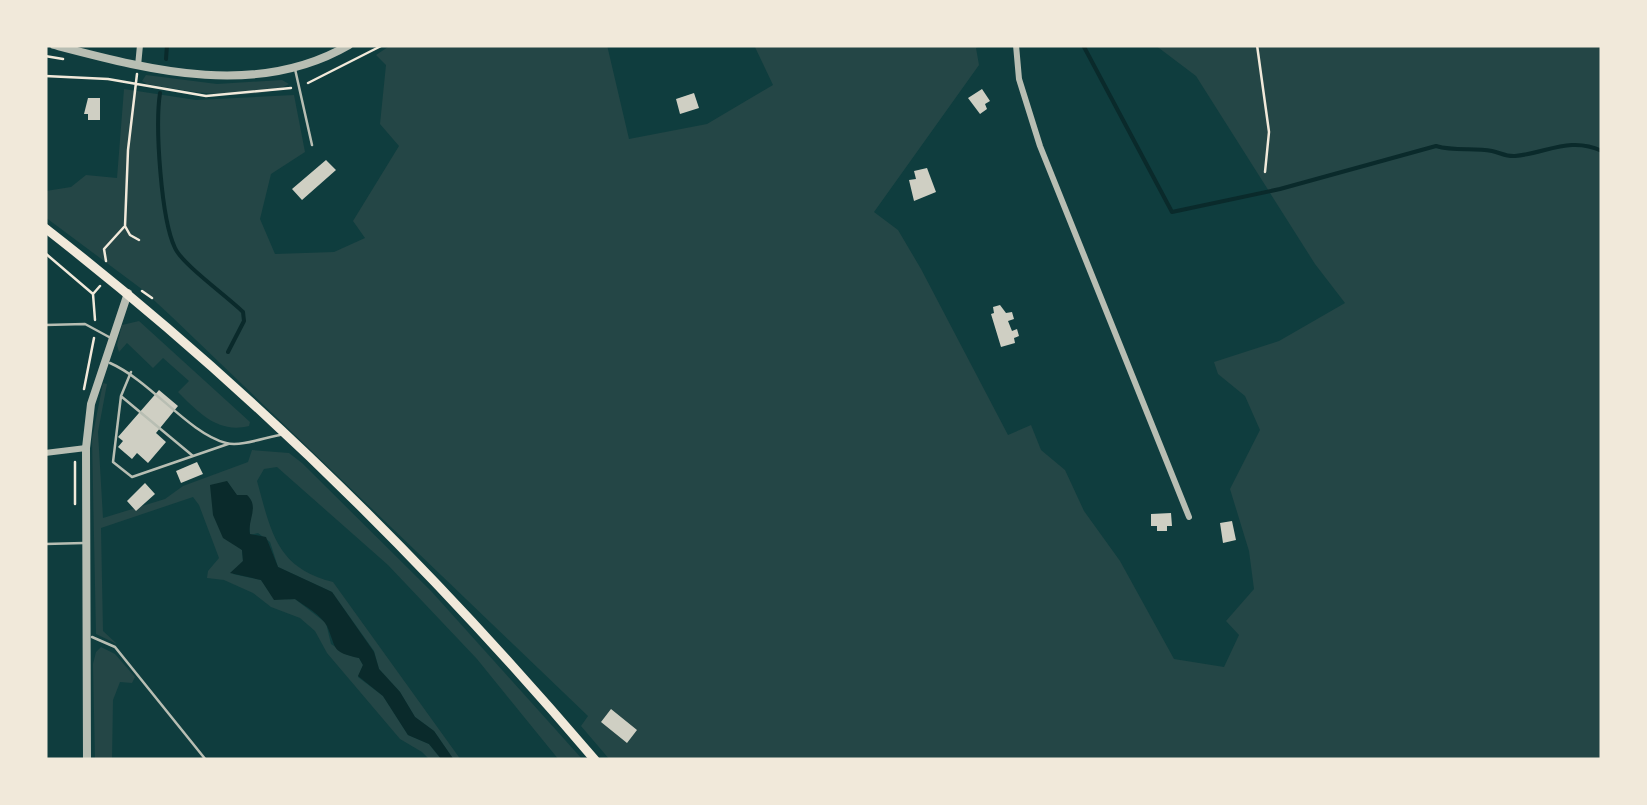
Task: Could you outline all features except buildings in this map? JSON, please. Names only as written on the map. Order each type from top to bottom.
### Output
[{"type":"main road","points":[[45,228],[128,293],[388,533],[595,760]]},
{"type":"street","points":[[54,45],[138,66],[226,76],[295,68],[349,45]]},
{"type":"street","points":[[138,66],[140,45]]},
{"type":"street","points":[[1016,45],[1018,79],[1040,146],[1189,517]]},
{"type":"street","points":[[87,760],[87,403],[128,293]]},
{"type":"street","points":[[45,453],[86,448]]},
{"type":"lane","points":[[295,68],[312,145]]},
{"type":"lane","points":[[45,325],[74,323],[111,338]]},
{"type":"lane","points":[[104,361],[130,372],[198,428],[228,444]]},
{"type":"lane","points":[[130,372],[121,396],[113,462],[132,478],[228,444],[285,434]]},
{"type":"lane","points":[[121,396],[193,456]]},
{"type":"lane","points":[[45,544],[85,543]]},
{"type":"lane","points":[[85,636],[115,647],[206,760]]},
{"type":"path","points":[[1257,45],[1269,132],[1265,172]]},
{"type":"path","points":[[45,56],[65,59]]},
{"type":"path","points":[[138,66],[128,150],[126,226],[130,235],[139,240]]},
{"type":"path","points":[[111,271],[104,249],[126,226]]},
{"type":"path","points":[[45,253],[93,294]]},
{"type":"path","points":[[87,403],[95,329],[93,294],[101,284]]},
{"type":"shaded area","points":[[391,45],[607,45],[629,139],[707,124],[773,85],[754,45],[982,45],[976,48],[979,65],[874,212],[898,230],[1008,435],[1031,425],[1041,450],[1065,470],[1084,511],[1120,561],[1174,659],[1224,667],[1239,635],[1226,621],[1254,589],[1249,551],[1230,489],[1260,430],[1245,396],[1218,374],[1214,362],[1279,341],[1345,303],[1315,264],[1196,76],[1155,45],[1602,45],[1602,760],[610,760],[581,726],[588,716],[143,290],[45,217],[45,187],[46,191],[71,187],[86,175],[117,178],[124,89],[196,100],[294,95],[305,152],[271,174],[260,219],[275,254],[334,252],[365,238],[353,221],[399,146],[380,124],[386,65],[376,55]]},
{"type":"shaded area","points":[[146,75],[217,84],[282,80],[289,84],[257,93],[219,94],[147,84],[142,81]]},
{"type":"shaded area","points":[[139,321],[250,422],[249,426],[228,427],[201,414],[178,392],[189,381],[163,358],[153,368],[127,343],[119,352],[122,325]]},
{"type":"shaded area","points":[[103,383],[107,384],[98,432],[103,518],[165,499],[183,486],[248,462],[252,450],[289,453],[431,591],[583,760],[559,760],[477,659],[388,565],[277,467],[264,469],[257,481],[279,545],[299,567],[333,582],[461,760],[454,760],[434,731],[415,717],[379,669],[374,651],[332,592],[278,567],[270,542],[258,533],[250,535],[247,495],[237,496],[227,481],[235,544],[242,550],[243,561],[233,574],[261,580],[275,595],[295,599],[326,623],[331,644],[359,658],[363,665],[358,677],[383,696],[408,735],[429,744],[442,760],[430,760],[400,739],[327,653],[315,631],[300,618],[271,607],[253,593],[224,580],[207,578],[219,558],[193,497],[101,528],[103,631],[117,644],[96,634],[92,439]]},
{"type":"shaded area","points":[[227,481],[237,495],[247,495],[251,500],[250,534],[266,537],[278,567],[332,592],[374,652],[379,669],[415,717],[434,731],[454,760],[442,760],[429,744],[408,735],[383,696],[358,676],[363,665],[359,658],[336,648],[317,614],[295,599],[274,600],[261,580],[230,573],[243,561],[242,550],[223,538],[213,515],[210,485]]},
{"type":"shaded area","points":[[101,647],[115,654],[135,677],[132,683],[120,682],[113,700],[112,760],[95,760],[93,664]]},
{"type":"waterway","points":[[166,59],[167,45]]},
{"type":"waterway","points":[[1083,45],[1172,212],[1280,189],[1436,146],[1512,156],[1569,145],[1602,151]]},
{"type":"waterway","points":[[160,93],[160,172],[170,234],[186,263],[243,312],[244,321],[228,352]]}]
